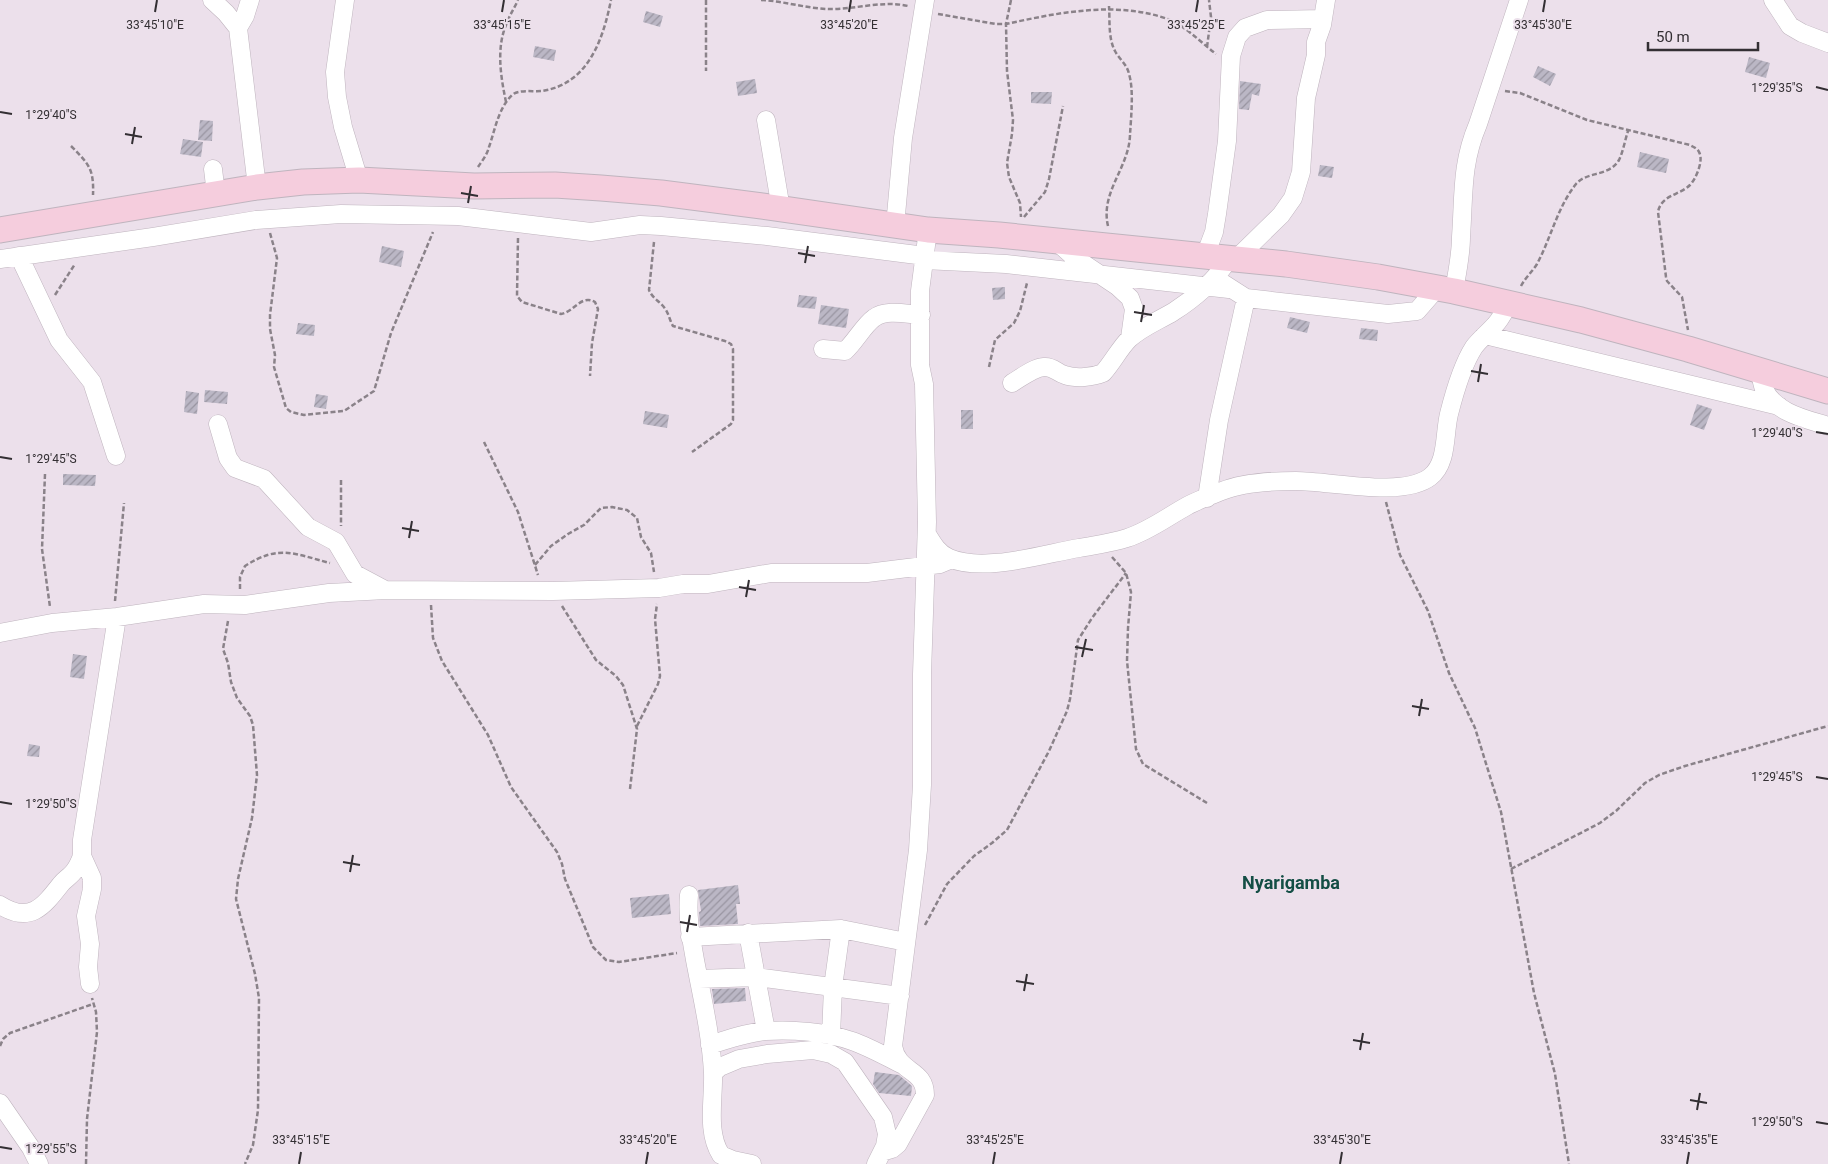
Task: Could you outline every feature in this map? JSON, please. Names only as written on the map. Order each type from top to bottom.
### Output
[{"type":"street","points":[[212,0],[238,28],[257,187]]},
{"type":"street","points":[[238,28],[245,16],[250,0]]},
{"type":"street","points":[[345,0],[335,72],[337,97],[343,127],[359,180]]},
{"type":"street","points":[[1012,382],[1045,366],[1051,367],[1065,375],[1097,375],[1103,373],[1130,338],[1173,312],[1218,267],[1281,215],[1293,198],[1301,172],[1306,98],[1326,0]]},
{"type":"street","points":[[1323,19],[1267,20],[1250,25],[1240,32],[1237,37],[1231,56],[1227,141],[1214,232],[1218,267],[1229,289],[1246,298],[1388,314],[1417,311],[1446,289],[1460,250],[1462,195],[1466,161],[1519,0]]},
{"type":"street","points":[[1773,0],[1790,26],[1828,43]]},
{"type":"street","points":[[895,226],[903,138],[924,6]]},
{"type":"street","points":[[766,120],[781,209]]},
{"type":"street","points":[[213,169],[216,194]]},
{"type":"street","points":[[0,230],[257,187],[303,182],[359,180],[474,186],[554,185],[661,193],[928,230],[1000,235],[1113,247],[1218,267]]},
{"type":"street","points":[[0,259],[266,219],[326,214],[441,214],[591,232],[632,226],[656,226],[767,236],[924,258],[1028,266],[1103,275],[1218,267],[1295,266],[1446,289],[1513,304],[1688,349],[1828,391]]},
{"type":"street","points":[[901,1064],[895,1057],[893,1046],[918,850],[922,785],[922,674],[927,534],[926,432],[924,384],[920,365],[920,291],[928,230]]},
{"type":"street","points":[[1056,242],[1075,258],[1103,275],[1130,298],[1134,309],[1130,338]]},
{"type":"street","points":[[19,256],[59,340],[92,382],[116,456]]},
{"type":"street","points":[[1207,498],[1220,420],[1246,298]]},
{"type":"street","points":[[927,534],[934,547],[940,553],[962,562],[981,564],[1030,558],[1128,538],[1188,505],[1224,490],[1251,484],[1296,481],[1376,487],[1410,486],[1429,478],[1437,470],[1442,455],[1449,414],[1456,391],[1474,348],[1513,304]]},
{"type":"street","points":[[823,349],[845,351],[855,342],[873,319],[886,314],[921,315]]},
{"type":"street","points":[[1485,335],[1779,406],[1797,416],[1828,426]]},
{"type":"street","points":[[1759,370],[1764,390],[1779,406]]},
{"type":"street","points":[[218,424],[228,458],[235,468],[264,479],[308,527],[336,542],[355,574],[386,590]]},
{"type":"street","points":[[0,633],[52,623],[115,617],[204,604],[237,605],[329,593],[386,590],[549,591],[658,588],[683,584],[708,584],[771,573],[866,573],[940,564],[952,559]]},
{"type":"street","points":[[0,906],[19,914],[28,914],[46,904],[63,882],[76,870],[82,856],[85,815],[115,617]]},
{"type":"street","points":[[82,856],[92,878],[92,889],[86,916],[90,944],[88,968],[90,984]]},
{"type":"street","points":[[689,895],[688,913],[692,944],[710,1045],[713,1073],[713,1127],[717,1148],[721,1155],[752,1164]]},
{"type":"street","points":[[692,944],[748,933],[841,929],[906,940]]},
{"type":"street","points":[[831,1036],[833,987],[841,929]]},
{"type":"street","points":[[748,933],[766,1031]]},
{"type":"street","points":[[699,979],[756,977],[900,996]]},
{"type":"street","points":[[710,1045],[750,1033],[794,1031],[831,1036],[855,1042],[901,1064],[922,1080],[925,1095],[898,1144],[879,1158]]},
{"type":"street","points":[[713,1073],[720,1067],[739,1059],[767,1054],[813,1050],[831,1054],[845,1062],[883,1116],[887,1134],[879,1158]]},
{"type":"street","points":[[0,1102],[31,1148],[39,1164]]},
{"type":"path","points":[[506,102],[502,82],[501,53],[505,27],[518,0]]},
{"type":"path","points":[[474,186],[476,173],[486,154],[499,116],[506,102],[518,92],[550,90],[567,83],[578,74],[590,60],[599,44],[606,25],[611,0]]},
{"type":"path","points":[[706,0],[706,71]]},
{"type":"path","points":[[761,0],[827,9],[902,4],[924,6],[996,24],[1006,24],[1074,10],[1123,6],[1156,14],[1175,22],[1231,65]]},
{"type":"path","points":[[867,0],[872,5]]},
{"type":"path","points":[[1011,0],[1006,24],[1007,71],[1013,120],[1007,163],[1009,177],[1020,203],[1021,220],[1045,192],[1063,106]]},
{"type":"path","points":[[1207,47],[1211,17],[1209,0]]},
{"type":"path","points":[[1109,6],[1113,48],[1128,68],[1131,83],[1129,143],[1121,172],[1111,187],[1106,210],[1113,247]]},
{"type":"path","points":[[1489,90],[1520,93],[1587,120],[1696,148],[1700,155],[1700,162],[1694,180],[1689,186],[1663,202],[1658,212],[1667,281],[1682,297],[1689,334],[1688,349]]},
{"type":"path","points":[[1513,304],[1521,285],[1536,265],[1562,207],[1578,182],[1613,167],[1619,160],[1628,131]]},
{"type":"path","points":[[71,146],[85,160],[93,174],[92,214]]},
{"type":"path","points":[[266,219],[277,258],[270,315],[270,329],[276,355],[274,367],[286,408],[291,412],[304,416],[344,411],[374,391],[391,333],[441,214]]},
{"type":"path","points":[[518,224],[516,296],[519,300],[529,305],[561,314],[567,313],[585,300],[593,300],[597,304],[590,376]]},
{"type":"path","points":[[656,226],[648,286],[651,294],[661,303],[673,326],[726,341],[731,344],[733,349],[733,420],[692,452]]},
{"type":"path","points":[[45,311],[85,247]]},
{"type":"path","points":[[990,367],[994,340],[1014,323],[1020,311],[1027,286],[1028,266]]},
{"type":"path","points":[[484,442],[518,512],[535,565],[549,591],[596,660],[616,676],[623,685],[636,726],[630,788]]},
{"type":"path","points":[[45,474],[42,549],[52,623]]},
{"type":"path","points":[[341,480],[340,522],[342,530]]},
{"type":"path","points":[[1376,487],[1386,502],[1400,555],[1428,611],[1449,673],[1475,728],[1501,812],[1534,993],[1555,1074],[1569,1164]]},
{"type":"path","points":[[115,617],[124,503]]},
{"type":"path","points":[[535,565],[551,546],[584,525],[601,508],[612,507],[627,510],[637,518],[641,537],[651,553],[658,588],[655,619],[660,676],[658,684],[636,726]]},
{"type":"path","points":[[1094,546],[1108,554],[1126,573],[1131,592],[1127,661],[1136,749],[1143,764],[1207,803]]},
{"type":"path","points":[[245,1164],[253,1145],[258,1110],[258,998],[255,974],[236,899],[238,879],[252,818],[257,775],[250,716],[230,682],[228,663],[223,649],[237,605],[242,570],[251,562],[276,552],[290,552],[333,564],[355,574]]},
{"type":"path","points":[[906,940],[920,932],[947,884],[963,866],[980,850],[992,843],[1007,830],[1049,751],[1066,711],[1070,699],[1078,640],[1126,573]]},
{"type":"path","points":[[430,590],[433,638],[442,661],[488,735],[511,787],[557,852],[571,895],[593,947],[606,960],[619,962],[692,944]]},
{"type":"path","points":[[1511,868],[1600,823],[1659,775],[1828,726]]},
{"type":"path","points":[[86,1164],[87,1111],[97,1032],[96,1012],[90,984]]},
{"type":"path","points":[[0,1046],[3,1039],[10,1033],[93,1004]]},
{"type":"building","points":[[646,11],[663,16],[660,27],[643,22]]},
{"type":"building","points":[[535,46],[556,50],[554,61],[533,57]]},
{"type":"building","points":[[1749,57],[1770,63],[1766,78],[1745,72]]},
{"type":"building","points":[[1538,66],[1556,74],[1550,86],[1533,77]]},
{"type":"building","points":[[755,79],[757,93],[738,96],[736,82]]},
{"type":"building","points":[[1240,81],[1261,84],[1259,96],[1252,94],[1249,110],[1239,109]]},
{"type":"building","points":[[1031,92],[1052,92],[1051,104],[1031,103]]},
{"type":"building","points":[[200,120],[213,121],[212,141],[198,140]]},
{"type":"building","points":[[183,139],[203,142],[201,157],[180,154]]},
{"type":"building","points":[[1640,152],[1669,159],[1666,173],[1637,167]]},
{"type":"building","points":[[1320,165],[1334,167],[1332,178],[1318,176]]},
{"type":"building","points":[[382,246],[404,251],[401,267],[379,262]]},
{"type":"building","points":[[1005,287],[1005,299],[993,300],[992,288]]},
{"type":"building","points":[[799,295],[817,297],[815,309],[797,307]]},
{"type":"building","points":[[821,305],[849,309],[846,328],[818,324]]},
{"type":"building","points":[[1290,317],[1310,322],[1307,333],[1287,328]]},
{"type":"building","points":[[298,323],[315,325],[314,336],[296,334]]},
{"type":"building","points":[[1361,328],[1378,330],[1377,341],[1359,339]]},
{"type":"building","points":[[205,390],[228,392],[227,404],[204,402]]},
{"type":"building","points":[[186,391],[199,393],[197,414],[184,412]]},
{"type":"building","points":[[316,394],[328,396],[326,409],[314,407]]},
{"type":"building","points":[[1697,404],[1712,409],[1704,430],[1690,425]]},
{"type":"building","points":[[961,410],[973,410],[973,429],[961,429]]},
{"type":"building","points":[[645,411],[669,415],[667,428],[643,424]]},
{"type":"building","points":[[63,474],[96,475],[95,486],[63,485]]},
{"type":"building","points":[[73,654],[87,656],[84,679],[70,677]]},
{"type":"building","points":[[29,744],[40,746],[39,757],[27,756]]},
{"type":"building","points":[[738,885],[740,904],[736,904],[738,924],[700,926],[699,912],[701,911],[698,890]]},
{"type":"building","points":[[669,894],[671,914],[632,918],[630,898]]},
{"type":"building","points":[[745,988],[746,1001],[714,1004],[712,989]]},
{"type":"building","points":[[875,1072],[899,1075],[912,1086],[911,1096],[879,1093],[873,1084]]},
{"type":"district","name":"Nyarigamba","points":[[1291,882]]}]
